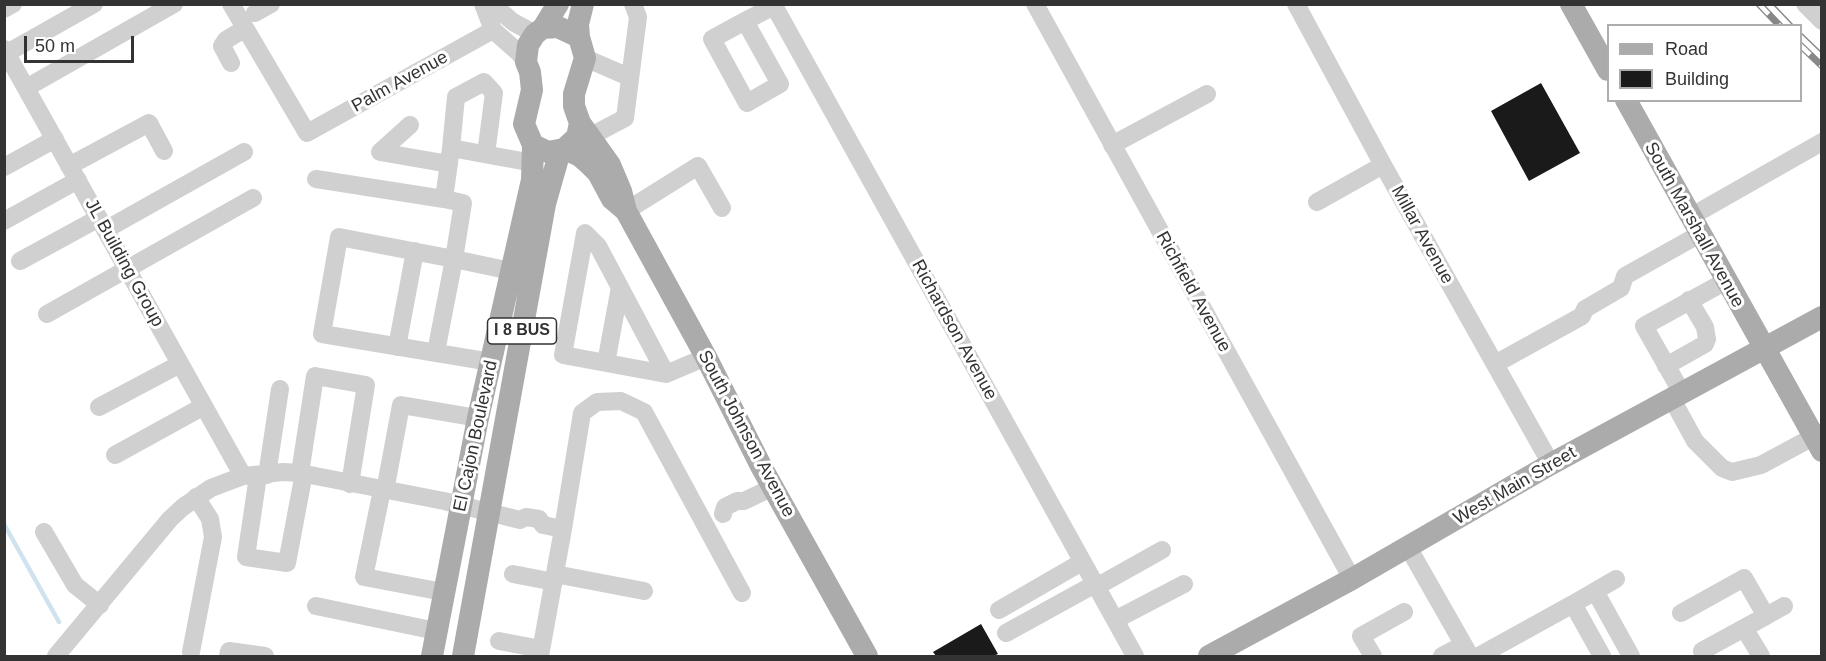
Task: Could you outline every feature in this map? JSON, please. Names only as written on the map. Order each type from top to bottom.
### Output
[{"type":"main road","name":"I 8 BUS","points":[[533,154],[524,124],[532,90],[530,72],[526,63],[528,45],[558,4]]},
{"type":"main road","points":[[583,4],[578,24],[582,48],[574,106],[585,130]]},
{"type":"main road","points":[[1571,4],[1607,68]]},
{"type":"main road","points":[[539,31],[558,27],[582,48]]},
{"type":"main road","name":"South Marshall Avenue","points":[[1627,102],[1817,444]]},
{"type":"main road","name":"I 8 BUS","points":[[562,150],[585,130]]},
{"type":"main road","name":"South Johnson Avenue","points":[[585,130],[605,156],[615,175],[626,212],[867,657]]},
{"type":"main road","name":"South Johnson Avenue","points":[[533,154],[562,150],[580,156],[598,173],[612,199],[626,212]]},
{"type":"main road","name":"El Cajon Boulevard","points":[[463,657],[545,204],[562,150]]},
{"type":"main road","name":"El Cajon Boulevard","points":[[432,657],[478,418],[532,180],[533,154]]},
{"type":"main road","name":"West Main Street","points":[[1209,657],[1352,579],[1551,464],[1821,317]]},
{"type":"street","points":[[4,9],[13,4]]},
{"type":"street","points":[[6,51],[94,4]]},
{"type":"street","points":[[26,88],[174,4]]},
{"type":"street","points":[[231,4],[244,29],[226,40],[222,46],[231,63]]},
{"type":"street","points":[[483,4],[494,30],[519,53],[526,63]]},
{"type":"street","points":[[492,4],[513,22],[539,31]]},
{"type":"street","points":[[585,130],[625,118],[638,17],[633,4]]},
{"type":"street","name":"Richfield Avenue","points":[[1035,4],[1352,579]]},
{"type":"street","name":"Millar Avenue","points":[[1296,4],[1383,165],[1551,464]]},
{"type":"street","points":[[1805,4],[1821,21]]},
{"type":"street","points":[[745,21],[774,5]]},
{"type":"street","name":"Richardson Avenue","points":[[774,5],[1135,657]]},
{"type":"street","name":"Palm Avenue","points":[[244,29],[307,133],[494,30]]},
{"type":"street","points":[[582,48],[629,77]]},
{"type":"street","name":"JL Building Group","points":[[6,51],[204,406],[256,476]]},
{"type":"street","points":[[444,199],[456,98],[484,82],[494,93],[486,153]]},
{"type":"street","points":[[1112,145],[1207,94]]},
{"type":"street","points":[[4,220],[148,123],[164,151]]},
{"type":"street","points":[[410,125],[380,152],[450,156],[486,153],[533,154]]},
{"type":"street","points":[[4,167],[55,140]]},
{"type":"street","points":[[1495,364],[1582,316],[1585,309],[1621,288],[1625,276],[1695,225],[1821,142]]},
{"type":"street","points":[[20,261],[102,224],[244,152]]},
{"type":"street","points":[[626,212],[698,165],[722,208]]},
{"type":"street","points":[[1317,202],[1383,165]]},
{"type":"street","points":[[316,179],[463,203],[436,352]]},
{"type":"street","points":[[47,314],[253,198]]},
{"type":"street","points":[[666,374],[598,246],[585,233],[564,355],[666,374],[706,357]]},
{"type":"street","points":[[491,362],[322,334],[339,237],[454,258],[511,272]]},
{"type":"street","points":[[397,347],[415,251]]},
{"type":"street","points":[[1726,281],[1644,326],[1666,366],[1700,447],[1722,468],[1732,472],[1761,465],[1817,444]]},
{"type":"street","points":[[606,363],[620,287]]},
{"type":"street","points":[[1666,366],[1705,344],[1707,339],[1705,327],[1689,300]]},
{"type":"street","points":[[99,407],[180,364]]},
{"type":"street","points":[[280,389],[256,476],[246,557],[287,563],[315,376],[366,385],[350,484]]},
{"type":"street","points":[[499,641],[541,653],[582,413],[597,402],[621,401],[644,412],[742,593]]},
{"type":"street","points":[[443,592],[364,577],[401,405],[478,418]]},
{"type":"street","points":[[115,455],[204,406]]},
{"type":"street","points":[[56,657],[170,519],[196,497],[219,485],[283,472],[302,473],[520,520],[523,526],[537,528],[543,525],[563,529]]},
{"type":"street","points":[[705,524],[723,514],[729,516],[742,509],[744,501],[773,487]]},
{"type":"street","points":[[191,652],[213,537],[210,519],[196,497]]},
{"type":"street","points":[[44,532],[75,585],[100,605]]},
{"type":"street","points":[[1408,547],[1466,651],[1442,657]]},
{"type":"street","points":[[1006,633],[1162,550]]},
{"type":"street","points":[[999,610],[1082,562]]},
{"type":"street","points":[[513,574],[644,591]]},
{"type":"street","points":[[1681,613],[1744,578],[1766,615]]},
{"type":"street","points":[[1479,657],[1616,579]]},
{"type":"street","points":[[1115,620],[1184,584]]},
{"type":"street","points":[[1595,591],[1631,657]]},
{"type":"street","points":[[1573,604],[1602,657]]},
{"type":"street","points":[[316,606],[436,631]]},
{"type":"street","points":[[1704,657],[1701,651],[1784,606]]},
{"type":"street","points":[[1373,657],[1361,636],[1404,612]]},
{"type":"street","points":[[1744,628],[1761,657]]},
{"type":"street","points":[[228,657],[229,651],[265,657]]},
{"type":"building","points":[[1541,83],[1580,153],[1529,181],[1491,111]]},
{"type":"building","points":[[981,624],[998,654],[993,656],[936,656],[933,652]]},
{"type":"waterway","points":[[4,524],[59,622]]},
{"type":"tram line","points":[[1773,4],[1792,24]]},
{"type":"tram line","points":[[1802,34],[1822,53]]},
{"type":"railway","points":[[1759,4],[1778,24]]},
{"type":"railway","points":[[1802,47],[1822,66]]}]
